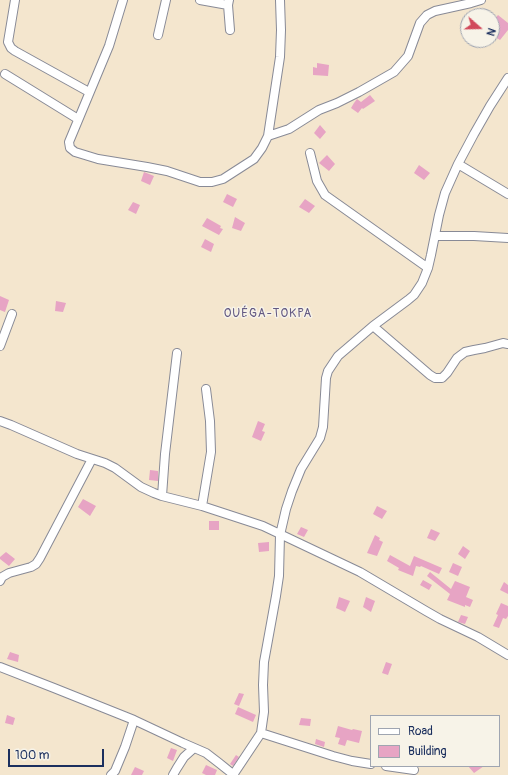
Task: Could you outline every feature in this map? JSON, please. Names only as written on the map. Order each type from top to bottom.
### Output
[{"type":"street","points":[[15,0],[8,42],[11,48],[89,92]]},
{"type":"street","points":[[123,0],[109,46],[69,142],[70,148],[75,152],[98,159],[147,167],[200,182],[212,182],[223,179],[254,159],[268,136],[280,57],[280,0]]},
{"type":"street","points":[[158,35],[166,0]]},
{"type":"street","points":[[200,0],[228,3],[230,30]]},
{"type":"street","points":[[268,136],[289,129],[319,110],[359,92],[394,72],[402,65],[408,56],[420,23],[426,15],[435,11],[480,0]]},
{"type":"street","points":[[5,74],[78,119]]},
{"type":"street","points":[[0,667],[134,720],[206,754],[234,775],[261,733],[264,712],[264,662],[276,596],[279,569],[280,534],[286,509],[301,469],[320,438],[323,427],[326,378],[328,371],[338,356],[373,326],[414,295],[422,283],[428,268],[445,193],[458,164],[490,106],[508,78]]},
{"type":"street","points":[[310,153],[317,181],[325,195],[428,268]]},
{"type":"street","points":[[458,164],[508,194]]},
{"type":"street","points":[[435,236],[508,238]]},
{"type":"street","points":[[0,346],[12,314]]},
{"type":"street","points":[[373,326],[435,378],[442,378],[457,358],[465,352],[508,344]]},
{"type":"street","points":[[162,496],[165,454],[177,353]]},
{"type":"street","points":[[202,506],[211,452],[210,421],[206,389]]},
{"type":"street","points":[[0,421],[92,460],[105,463],[115,468],[141,487],[162,496],[202,506],[263,526],[360,572],[440,619],[478,636],[508,655]]},
{"type":"street","points":[[0,581],[2,577],[9,573],[31,567],[36,564],[92,460]]},
{"type":"street","points":[[111,775],[115,771],[122,755],[134,720]]},
{"type":"street","points":[[261,733],[333,756],[370,764]]},
{"type":"street","points":[[173,775],[184,757],[194,748]]},
{"type":"street","points":[[393,767],[414,770]]},
{"type":"building","points":[[500,17],[508,23],[508,30],[500,40]]},
{"type":"building","points":[[317,63],[329,65],[328,76],[313,75],[313,67],[317,68]]},
{"type":"building","points":[[370,95],[375,101],[363,109],[362,108],[358,113],[351,108],[357,99],[361,102]]},
{"type":"building","points":[[320,125],[326,132],[320,139],[314,133]]},
{"type":"building","points":[[327,155],[335,164],[329,171],[319,163]]},
{"type":"building","points":[[419,165],[430,173],[424,180],[414,173]]},
{"type":"building","points":[[144,172],[154,176],[150,185],[141,181]]},
{"type":"building","points":[[227,194],[237,199],[233,207],[223,202]]},
{"type":"building","points":[[305,199],[315,206],[309,213],[299,207]]},
{"type":"building","points":[[133,202],[140,205],[136,214],[128,210]]},
{"type":"building","points":[[235,217],[245,223],[241,231],[232,228]]},
{"type":"building","points":[[207,218],[221,226],[220,228],[223,229],[219,235],[202,226]]},
{"type":"building","points":[[205,239],[214,244],[211,252],[201,247]]},
{"type":"building","points":[[0,296],[9,300],[5,312],[0,310]]},
{"type":"building","points":[[56,301],[66,303],[63,312],[55,311]]},
{"type":"building","points":[[258,421],[265,424],[262,431],[265,432],[261,441],[252,437]]},
{"type":"building","points":[[150,470],[158,471],[158,481],[149,480]]},
{"type":"building","points":[[83,499],[96,506],[90,516],[78,507]]},
{"type":"building","points":[[377,506],[387,511],[382,519],[373,514]]},
{"type":"building","points":[[209,521],[219,521],[219,530],[209,530]]},
{"type":"building","points":[[301,527],[308,530],[304,537],[297,534]]},
{"type":"building","points":[[431,529],[440,533],[435,541],[427,538]]},
{"type":"building","points":[[375,535],[383,542],[377,556],[367,553]]},
{"type":"building","points":[[269,542],[269,551],[259,552],[258,543]]},
{"type":"building","points":[[463,546],[470,551],[465,559],[458,554]]},
{"type":"building","points":[[6,552],[15,559],[9,566],[0,559],[0,557]]},
{"type":"building","points":[[390,555],[410,566],[414,556],[442,568],[439,574],[421,566],[416,566],[413,576],[398,570],[399,568],[387,561]]},
{"type":"building","points":[[453,563],[462,567],[458,576],[449,572]]},
{"type":"building","points":[[430,572],[451,589],[455,581],[470,587],[466,597],[473,600],[470,607],[465,605],[465,607],[447,600],[450,594],[427,576]]},
{"type":"building","points":[[423,580],[432,585],[429,590],[420,585]]},
{"type":"building","points":[[504,582],[508,585],[508,594],[500,590]]},
{"type":"building","points":[[339,597],[350,601],[345,612],[336,608]]},
{"type":"building","points":[[366,597],[375,601],[371,612],[363,607]]},
{"type":"building","points":[[501,603],[508,606],[508,616],[506,619],[503,618],[499,628],[493,626]]},
{"type":"building","points":[[461,615],[468,617],[465,624],[458,622]]},
{"type":"building","points":[[10,652],[19,655],[18,662],[7,659]]},
{"type":"building","points":[[386,662],[392,664],[388,675],[382,673]]},
{"type":"building","points":[[239,693],[244,694],[239,706],[234,704]]},
{"type":"building","points":[[238,707],[256,715],[253,722],[235,714]]},
{"type":"building","points":[[7,715],[15,718],[13,725],[5,723]]},
{"type":"building","points":[[301,718],[311,719],[310,726],[299,725]]},
{"type":"building","points":[[338,726],[362,731],[359,743],[347,740],[345,746],[338,744],[340,738],[335,737]]},
{"type":"building","points":[[316,739],[325,742],[324,747],[315,744]]},
{"type":"building","points":[[171,748],[177,750],[173,761],[167,758]]},
{"type":"building","points":[[236,755],[239,757],[233,766],[230,764]]},
{"type":"building","points":[[206,765],[217,770],[215,775],[206,775],[202,773]]},
{"type":"building","points":[[135,767],[144,771],[142,775],[131,775]]},
{"type":"building","points":[[469,767],[483,767],[474,773]]},
{"type":"district","name":"OUÉGA-TOKPA","points":[[268,314]]}]
